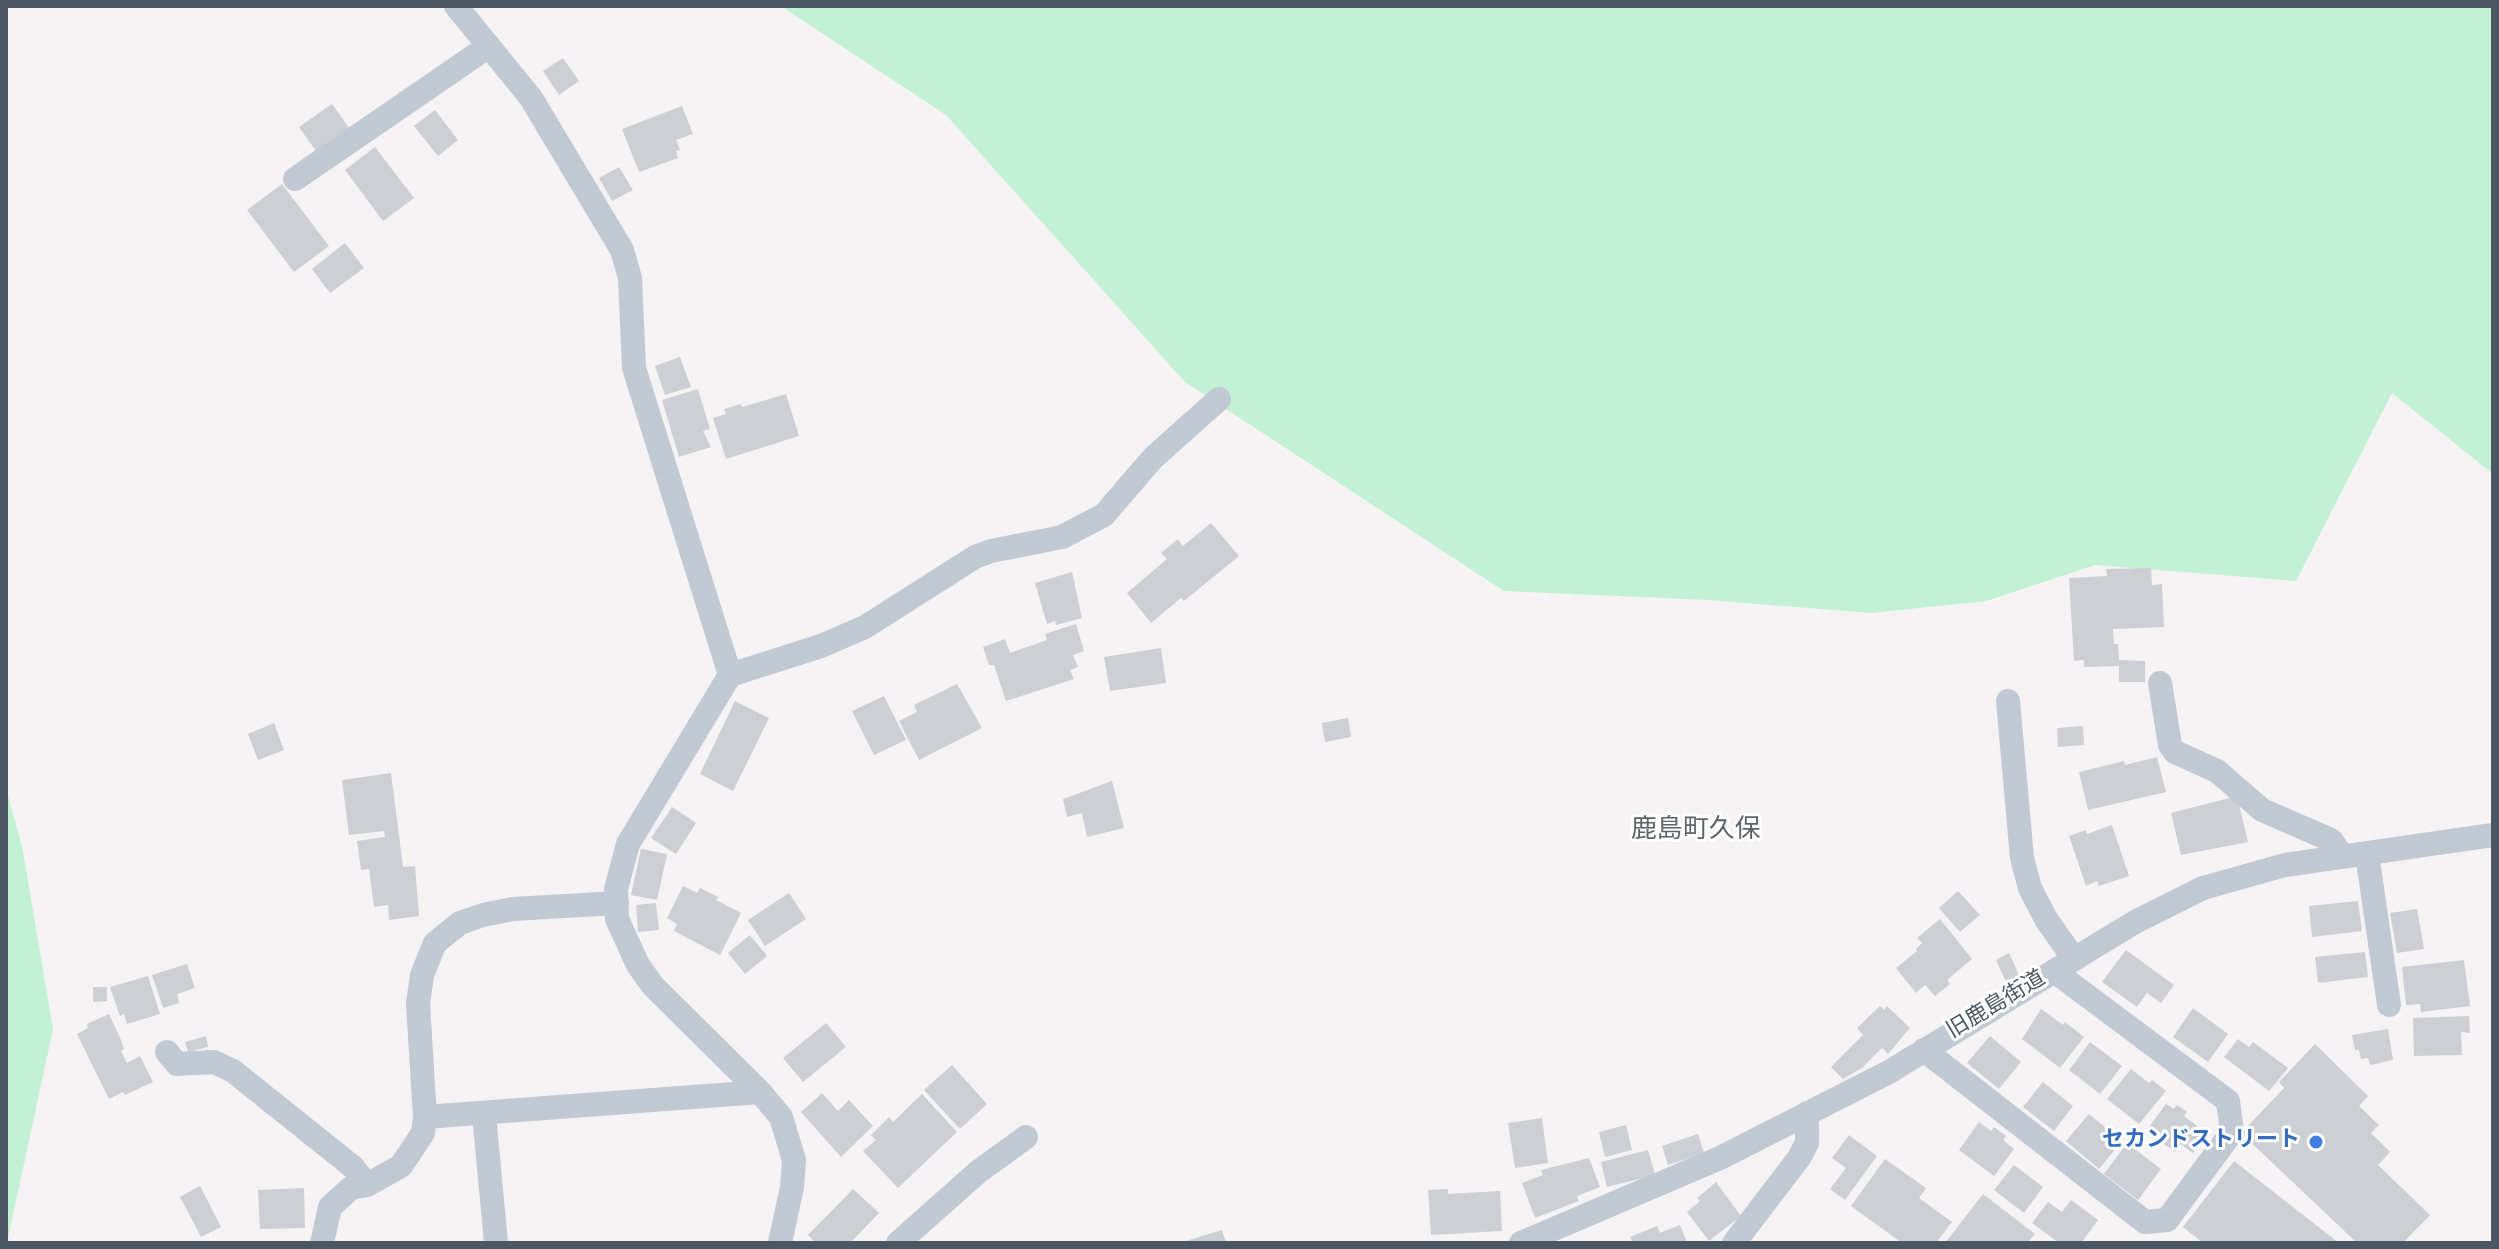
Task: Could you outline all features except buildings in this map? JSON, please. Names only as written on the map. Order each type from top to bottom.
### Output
[{"type":"street","points":[[456,6],[531,98],[622,250],[630,278],[634,368],[730,675]]},
{"type":"street","points":[[295,179],[489,46]]},
{"type":"street","points":[[780,1243],[792,1187],[794,1160],[781,1117],[760,1092],[653,986],[638,965],[617,919],[616,889],[628,844],[730,675],[821,646],[865,627],[975,557],[1062,537],[1104,515],[1153,458],[1219,399]]},
{"type":"street","points":[[2160,683],[2170,745],[2175,752],[2217,771],[2262,810],[2331,840],[2355,855],[2389,1005]]},
{"type":"street","points":[[1924,1050],[2145,1222],[2167,1220],[2232,1132],[2228,1101],[2064,965],[2022,858],[2008,701]]},
{"type":"street","name":"旧鹿島街道","points":[[1521,1243],[1720,1158],[1889,1072],[2135,922],[2203,888],[2285,865],[2493,835]]},
{"type":"street","points":[[322,1243],[330,1207],[351,1188],[367,1185],[401,1166],[423,1133],[425,1117],[418,1004],[422,975],[435,943],[460,923],[483,915],[513,909],[617,903]]},
{"type":"street","points":[[167,1052],[177,1064],[214,1062],[233,1071],[353,1167],[367,1185]]},
{"type":"street","points":[[425,1117],[760,1092]]},
{"type":"street","points":[[1734,1243],[1799,1158],[1807,1143],[1807,1113]]},
{"type":"street","points":[[484,1114],[496,1243]]},
{"type":"street","points":[[898,1243],[978,1172],[1026,1137]]},
{"type":"green space","points":[[781,6],[2493,6],[2493,474],[2392,393],[2296,581],[2095,565],[1986,601],[1871,613],[1708,600],[1504,591],[1185,382],[946,115]]},
{"type":"green space","points":[[6,789],[22,846],[53,1029],[7,1243]]},
{"type":"place","name":"セカンドストリート","points":[[2316,1142]]},
{"type":"district","name":"鹿島町久保","points":[[1696,832]]}]
